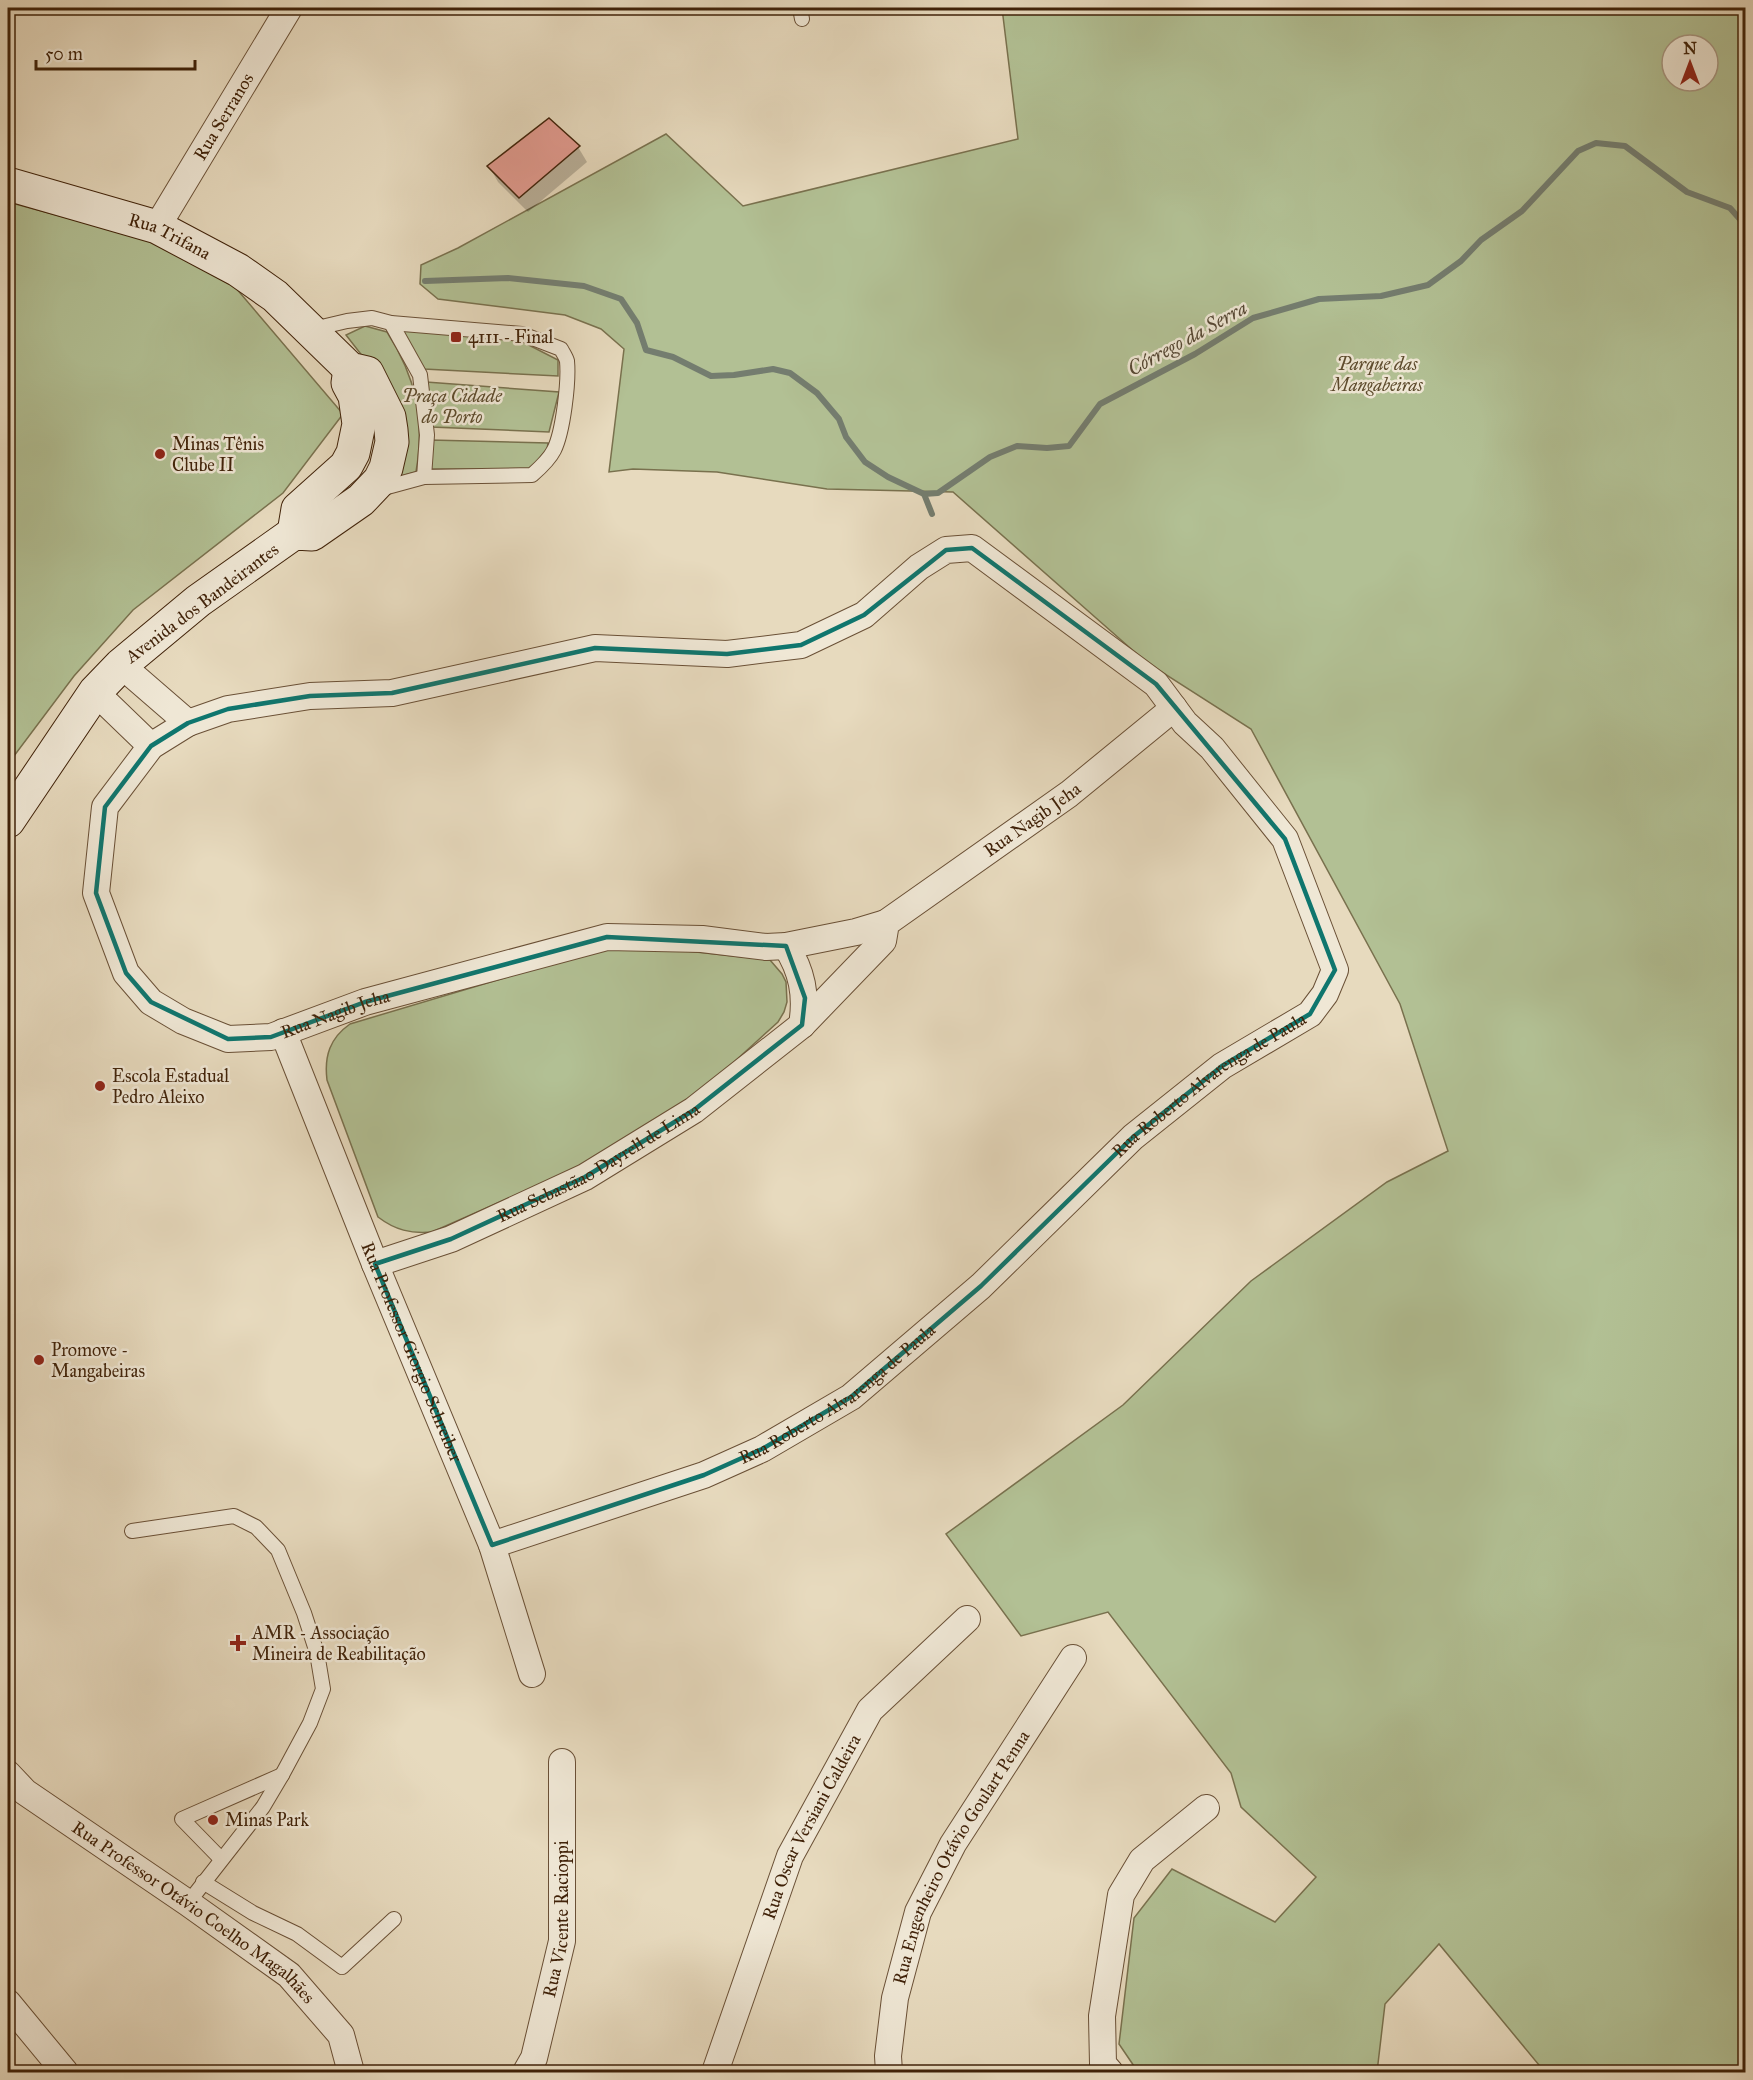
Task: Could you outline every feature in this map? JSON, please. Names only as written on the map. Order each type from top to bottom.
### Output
[{"type":"street","name":"Rua Serranos","points":[[157,226],[289,8]]},
{"type":"street","name":"Rua Trifana","points":[[8,184],[157,226],[238,270],[276,296],[310,330]]},
{"type":"street","name":"Avenida dos Bandeirantes","points":[[8,820],[95,692],[121,665],[198,601],[294,533],[312,534],[372,490],[380,480],[388,461],[392,442],[389,417],[367,373],[350,369],[310,330]]},
{"type":"street","name":"Avenida dos Bandeirantes","points":[[294,533],[298,509],[346,466],[353,453],[359,424],[355,396],[348,383],[350,369]]},
{"type":"street","name":"Rua Roberto Alvarenga de Paula","points":[[151,746],[188,723],[228,709],[310,696],[392,693],[595,648],[727,654],[801,645],[864,615],[919,567],[946,550],[972,548],[1156,684],[1185,723],[1212,748],[1285,838],[1335,970],[1325,994],[1310,1014],[1222,1066],[1133,1137],[981,1286],[850,1397],[762,1449],[704,1474],[492,1545]]},
{"type":"street","points":[[121,665],[188,723]]},
{"type":"street","points":[[95,692],[151,746]]},
{"type":"street","name":"Rua Nagib Jeha","points":[[151,746],[105,807],[96,893],[126,973],[151,1002],[183,1020],[228,1039],[271,1037],[365,1002],[607,937],[702,939],[766,947],[786,946],[856,932],[885,923],[1069,794],[1174,708]]},
{"type":"street","points":[[802,1025],[882,941],[885,923]]},
{"type":"street","points":[[786,946],[800,971],[803,985],[805,998],[802,1025]]},
{"type":"street","name":"Rua Sebastãao Dayrell de Lima","points":[[375,1264],[451,1239],[585,1177],[694,1110],[802,1025]]},
{"type":"street","name":"Rua Professor Giorgio Schreiber","points":[[284,1032],[375,1264],[492,1545],[532,1674]]},
{"type":"street","name":"Rua Oscar Versiani Caldeira","points":[[715,2073],[790,1856],[870,1710],[967,1619]]},
{"type":"street","name":"Rua Engenheiro Otávio Goulart Penna","points":[[889,2073],[888,2056],[895,1998],[918,1912],[953,1844],[1072,1658]]},
{"type":"street","name":"Rua Vicente Racioppi","points":[[526,2073],[534,2058],[562,1941],[562,1762]]},
{"type":"street","name":"Rua Professor Otávio Coelho Magalhães","points":[[8,1774],[25,1792],[195,1892],[289,1975],[341,2035],[351,2073]]},
{"type":"street","points":[[1110,2073],[1102,2064],[1102,2016],[1121,1895],[1142,1860],[1206,1808]]},
{"type":"street","points":[[8,2003],[65,2073]]},
{"type":"lane","points":[[310,330],[347,321],[372,318],[391,323],[522,334],[561,349],[567,359],[565,402],[554,450],[543,466],[532,475],[424,477],[372,490]]},
{"type":"lane","points":[[391,323],[420,375],[427,435],[424,477]]},
{"type":"lane","points":[[132,1531],[234,1516],[255,1527],[279,1550],[317,1653],[323,1689],[310,1723],[262,1807],[195,1892],[253,1913],[297,1934],[342,1967],[394,1919]]},
{"type":"lane","points":[[221,1859],[182,1819],[282,1775]]},
{"type":"highlighted area","points":[[972,548],[1156,684],[1285,839],[1335,970],[1310,1014],[1222,1066],[1133,1137],[981,1286],[851,1397],[762,1449],[704,1475],[492,1545],[375,1264],[451,1239],[585,1177],[694,1110],[802,1025],[805,998],[786,946],[607,937],[365,1002],[271,1037],[228,1039],[151,1002],[126,973],[96,893],[105,807],[151,746],[188,723],[228,709],[310,696],[392,693],[595,648],[727,654],[801,645],[864,615],[946,550]]},
{"type":"green space","name":"Parque das Mangabeiras","points":[[1002,8],[1745,8],[1745,2072],[1539,2072],[1539,2065],[1439,1944],[1385,2004],[1377,2072],[1148,2072],[1136,2069],[1119,2044],[1134,1918],[1172,1869],[1275,1922],[1316,1877],[1241,1807],[1231,1773],[1108,1612],[1021,1636],[946,1534],[1123,1405],[1251,1281],[1387,1182],[1448,1151],[1400,1004],[1251,729],[1146,662],[953,492],[827,489],[717,472],[633,469],[609,472],[624,349],[601,329],[565,315],[438,299],[420,284],[421,265],[458,248],[666,134],[743,206],[1018,139]]},
{"type":"green space","name":"Minas Tênis Clube II","points":[[8,202],[149,240],[235,287],[343,414],[283,493],[133,610],[74,676],[8,764]]},
{"type":"green space","name":"Praça Cidade do Porto","points":[[365,326],[387,332],[405,365],[416,399],[419,453],[416,472],[390,479],[371,367],[346,335]]},
{"type":"green space","name":"Praça Cidade do Porto","points":[[402,330],[519,340],[558,360],[558,376],[424,369]]},
{"type":"green space","name":"Praça Cidade do Porto","points":[[426,382],[559,392],[549,432],[431,427]]},
{"type":"green space","name":"Praça Cidade do Porto","points":[[430,440],[548,443],[547,449],[530,469],[428,469]]},
{"type":"green space","points":[[658,948],[770,960],[786,982],[787,1002],[784,1012],[778,1022],[696,1093],[657,1120],[575,1169],[432,1232],[404,1230],[378,1217],[327,1080],[330,1048],[343,1029],[350,1024],[591,952],[610,949]]},
{"type":"building","points":[[549,118],[580,146],[519,198],[487,166]]},
{"type":"waterway","name":"Córrego da Serra","points":[[425,281],[508,278],[584,286],[621,299],[637,323],[646,350],[673,357],[711,376],[773,369],[790,373],[817,393],[839,419],[846,437],[865,462],[888,477],[924,494],[938,493],[990,457],[1017,446],[1047,448],[1069,446],[1100,404],[1195,354],[1253,318],[1319,299],[1381,296],[1428,285],[1461,261],[1481,240],[1522,211],[1578,151],[1596,143],[1625,146],[1687,192],[1730,208],[1746,226]]},
{"type":"waterway","name":"Córrego da Serra","points":[[924,494],[932,514]]},
{"type":"place","name":"4111 - Final","points":[[456,337]]},
{"type":"place","name":"Minas Tênis Clube II","points":[[160,454]]},
{"type":"place","name":"Escola Estadual Pedro Aleixo","points":[[100,1086]]},
{"type":"place","name":"Promove - Mangabeiras","points":[[39,1360]]},
{"type":"place","name":"AMR - Associação Mineira de Reabilitação","points":[[238,1643]]},
{"type":"place","name":"Minas Park","points":[[213,1820]]}]
